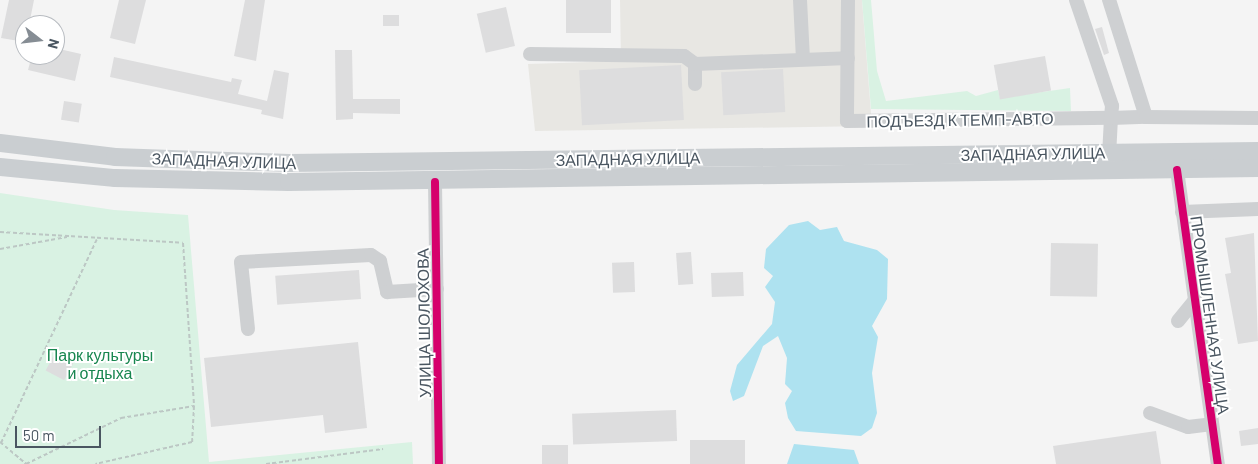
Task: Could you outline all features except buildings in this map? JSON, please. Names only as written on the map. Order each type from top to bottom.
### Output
[{"type":"main road","name":"ЗАПАДНАЯ УЛИЦА","points":[[0,143],[115,157],[288,163],[1258,151]]},
{"type":"main road","name":"ЗАПАДНАЯ УЛИЦА","points":[[0,167],[196,182],[435,182],[1258,168]]},
{"type":"street","points":[[800,0],[803,59]]},
{"type":"street","name":"ПОДЪЕЗД К ТЕМП-АВТО","points":[[848,0],[847,121],[1111,118]]},
{"type":"street","points":[[1076,0],[1112,106],[1109,153]]},
{"type":"street","points":[[1109,0],[1146,117]]},
{"type":"street","points":[[530,54],[684,56],[695,64],[848,58]]},
{"type":"street","points":[[695,64],[695,84]]},
{"type":"street","points":[[1111,118],[1258,118]]},
{"type":"street","name":"ПРОМЫШЛЕННАЯ УЛИЦА","points":[[1177,170],[1218,464]]},
{"type":"street","name":"УЛИЦА ШОЛОХОВА","points":[[435,182],[439,464]]},
{"type":"street","points":[[1182,212],[1258,209]]},
{"type":"street","points":[[248,329],[240,262],[371,255],[380,261],[387,292],[437,289]]},
{"type":"street","points":[[1178,321],[1194,301]]},
{"type":"street","points":[[1150,413],[1188,427],[1212,424]]},
{"type":"path","points":[[0,232],[183,243],[194,406],[192,442],[95,464]]},
{"type":"path","points":[[0,249],[70,237]]},
{"type":"path","points":[[98,239],[1,442],[26,464],[121,418],[194,406]]},
{"type":"path","points":[[266,464],[384,449]]},
{"type":"shaded area","points":[[620,0],[862,0],[872,126],[535,131],[528,64],[621,61]]},
{"type":"green space","points":[[862,0],[871,0],[877,71],[886,101],[967,91],[976,96],[998,90],[1000,98],[1070,88],[1071,111],[871,109]]},
{"type":"green space","name":"Парк культуры и отдыха","points":[[0,193],[114,210],[188,215],[209,462],[412,442],[413,464],[0,464]]},
{"type":"water","points":[[808,221],[820,230],[837,227],[844,241],[877,250],[888,259],[887,299],[872,326],[878,337],[872,373],[877,413],[872,428],[861,436],[796,431],[788,418],[785,403],[792,391],[785,384],[787,358],[778,336],[763,346],[744,396],[733,401],[730,391],[737,365],[772,324],[775,302],[765,287],[773,276],[764,268],[766,249],[789,225]]},
{"type":"water","points":[[794,444],[854,450],[859,464],[787,464]]},
{"type":"cycle path","points":[[1177,170],[1218,464]]},
{"type":"cycle path","points":[[435,182],[439,464]]}]
